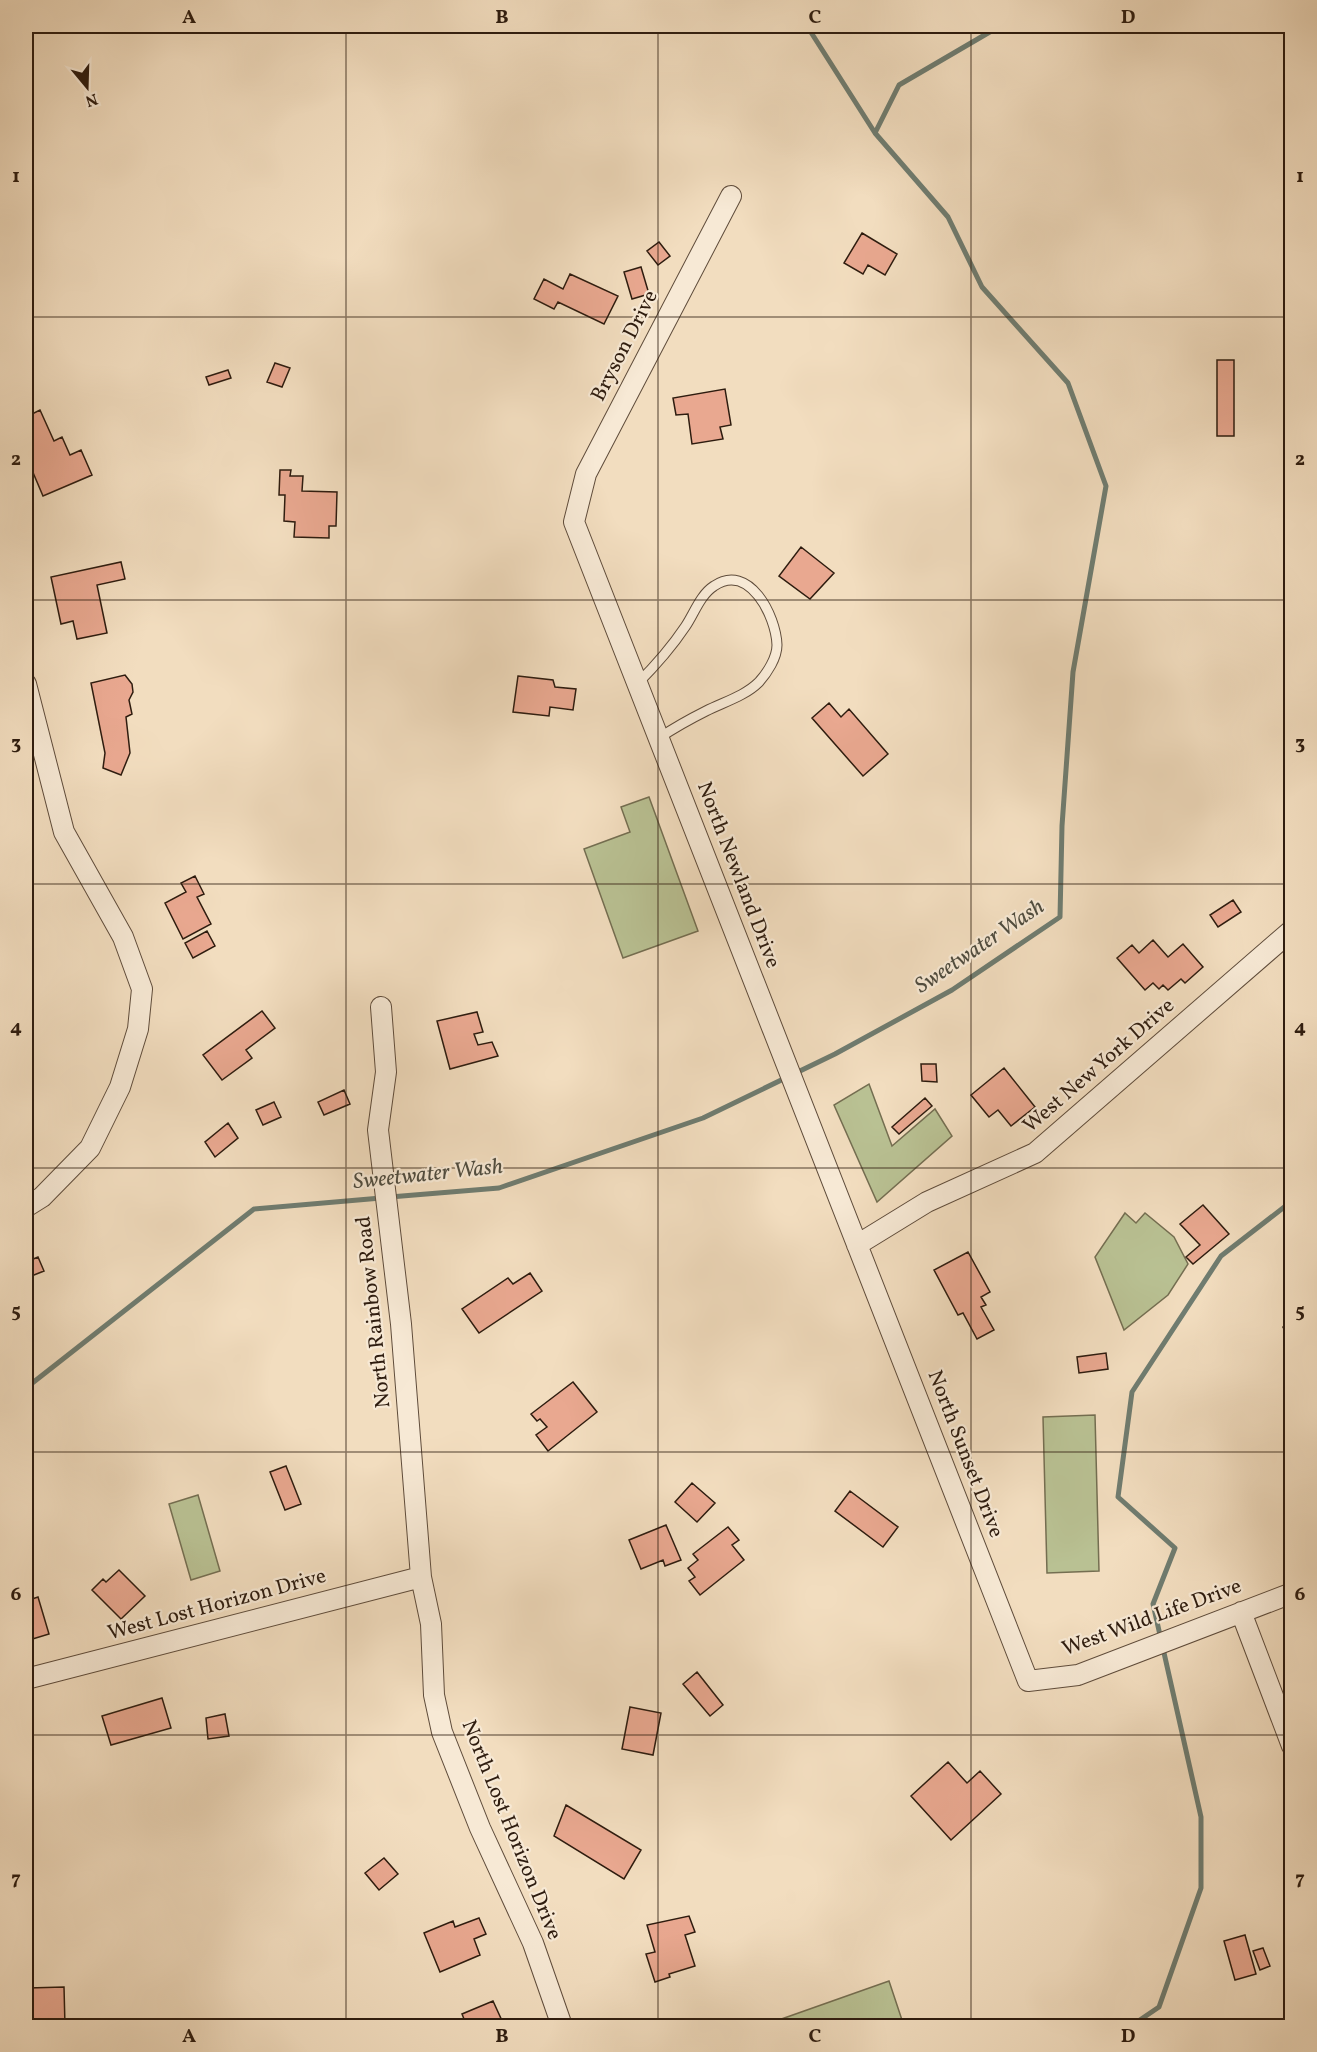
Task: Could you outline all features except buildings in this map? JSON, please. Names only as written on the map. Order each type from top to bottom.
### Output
[{"type":"street","name":"Bryson Drive","points":[[574,522],[586,474],[731,196]]},
{"type":"street","name":"North Newland Drive","points":[[574,522],[857,1245]]},
{"type":"street","points":[[26,684],[64,832],[123,937],[142,989],[138,1029],[120,1087],[90,1148],[42,1197],[26,1207]]},
{"type":"street","name":"West New York Drive","points":[[857,1245],[927,1202],[1035,1153],[1292,930]]},
{"type":"street","name":"North Rainbow Road","points":[[381,1007],[386,1072],[378,1130],[401,1324],[421,1577]]},
{"type":"street","name":"North Sunset Drive","points":[[857,1245],[1028,1681]]},
{"type":"street","name":"West Lost Horizon Drive","points":[[26,1679],[421,1577]]},
{"type":"street","name":"North Lost Horizon Drive","points":[[421,1577],[431,1624],[435,1695],[442,1732],[480,1828],[533,1943],[562,2026]]},
{"type":"street","name":"West Wild Life Drive","points":[[1028,1681],[1078,1676],[1292,1593]]},
{"type":"street","points":[[1241,1612],[1292,1746]]},
{"type":"lane","points":[[637,684],[679,635],[712,587],[727,579],[744,581],[759,596],[772,626],[777,645],[774,660],[758,682],[743,693],[658,738]]},
{"type":"green space","points":[[649,797],[698,931],[623,958],[584,849],[630,832],[621,807]]},
{"type":"green space","points":[[869,1084],[892,1146],[935,1109],[952,1136],[877,1202],[834,1105]]},
{"type":"green space","points":[[1125,1213],[1136,1223],[1145,1213],[1174,1237],[1188,1264],[1168,1295],[1124,1330],[1095,1257]]},
{"type":"green space","points":[[1095,1415],[1099,1571],[1047,1573],[1043,1417]]},
{"type":"green space","points":[[198,1495],[220,1571],[191,1580],[169,1504]]},
{"type":"green space","points":[[889,1981],[904,2026],[775,2026],[773,2022]]},
{"type":"waterway","points":[[807,26],[875,133]]},
{"type":"waterway","name":"Sweetwater Wash","points":[[390,1197],[499,1188],[703,1118],[835,1054],[952,990],[1060,917],[1062,826],[1073,672],[1106,486],[1068,383],[982,287],[948,217],[875,133],[899,85],[1000,26]]},
{"type":"waterway","name":"Sweetwater Wash","points":[[26,1388],[254,1209],[381,1198]]},
{"type":"waterway","points":[[1131,2026],[1159,2007],[1201,1888],[1201,1817],[1153,1604],[1175,1548],[1118,1497],[1132,1392],[1221,1256],[1292,1201]]}]
